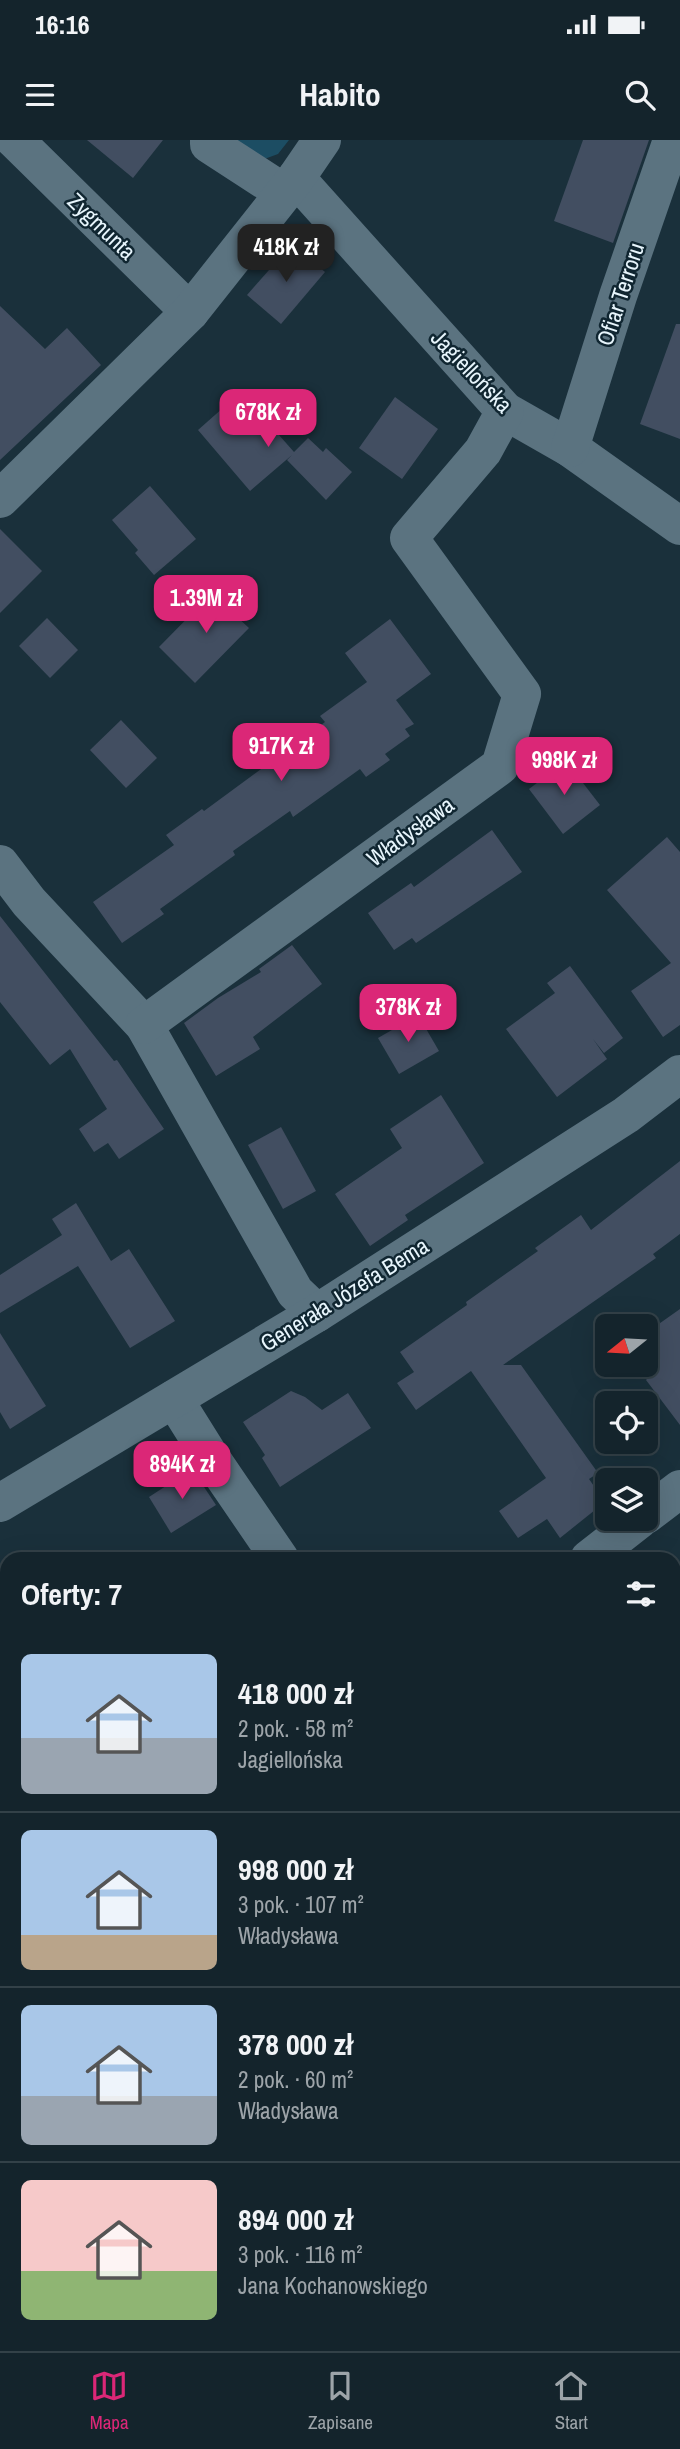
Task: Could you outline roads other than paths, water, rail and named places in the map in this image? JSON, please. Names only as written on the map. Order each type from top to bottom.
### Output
[{"type":"street","name":"Zygmunta","points":[[15,140],[190,312]]},
{"type":"street","name":"Jagiellońska","points":[[209,140],[209,144],[289,185],[505,411],[570,448],[680,526]]},
{"type":"street","points":[[0,499],[190,312],[321,140]]},
{"type":"street","name":"Ofiar Terroru","points":[[570,448],[618,296],[672,140]]},
{"type":"street","name":"Władysława","points":[[144,1025],[500,765],[522,694],[409,538],[483,451],[505,411]]},
{"type":"street","points":[[0,864],[29,902],[144,1025],[295,1292],[317,1313]]},
{"type":"street","name":"Generała Józefa Bema","points":[[0,1503],[317,1313],[626,1115],[680,1074]]},
{"type":"street","points":[[174,1399],[275,1552]]},
{"type":"street","points":[[658,1506],[680,1489]]},
{"type":"street","points":[[598,1552],[625,1531]]}]
